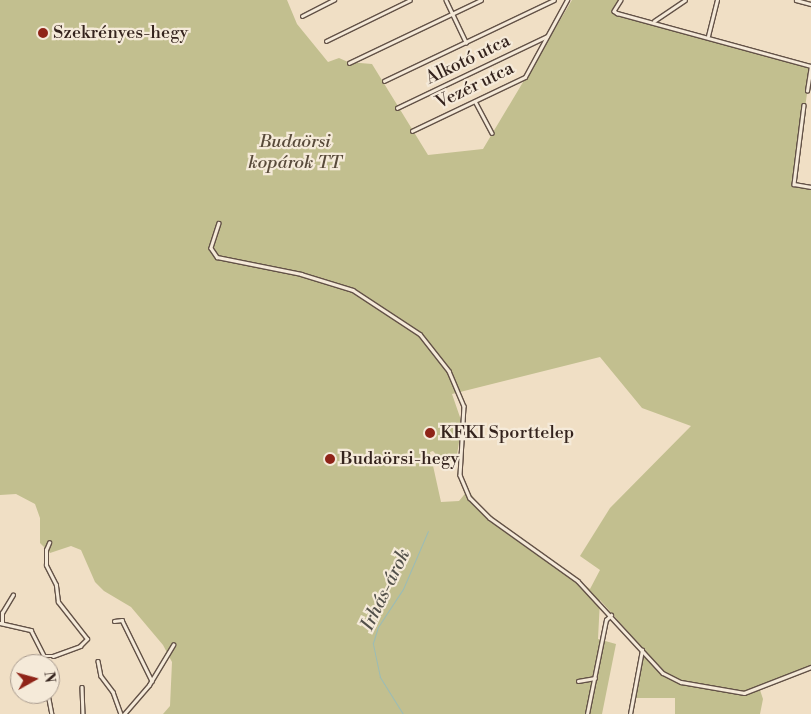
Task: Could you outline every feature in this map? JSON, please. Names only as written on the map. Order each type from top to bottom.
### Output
[{"type":"street","points":[[302,16],[334,0]]},
{"type":"street","points":[[326,41],[410,0]]},
{"type":"street","points":[[446,0],[466,42]]},
{"type":"street","points":[[349,62],[481,0]]},
{"type":"street","points":[[384,81],[554,0]]},
{"type":"street","name":"Vezér utca","points":[[412,131],[525,77],[567,0]]},
{"type":"street","points":[[621,0],[614,11],[811,66],[807,91]]},
{"type":"street","points":[[654,21],[685,0]]},
{"type":"street","points":[[708,36],[717,0]]},
{"type":"street","points":[[796,0],[811,4]]},
{"type":"street","name":"Alkotó utca","points":[[397,108],[549,35]]},
{"type":"street","points":[[475,101],[492,133]]},
{"type":"street","points":[[804,105],[794,185],[811,187]]},
{"type":"street","points":[[219,223],[211,248],[216,256],[300,274],[360,293],[420,334],[454,380],[464,406],[460,475],[470,498],[490,518],[578,581],[611,615],[658,669],[672,678],[732,693],[754,691],[811,667]]},
{"type":"street","points":[[49,543],[46,550],[46,565],[56,584],[58,602],[87,639],[82,645],[58,654]]},
{"type":"street","points":[[13,595],[2,613],[1,623],[31,630],[43,654]]},
{"type":"street","points":[[587,714],[606,620],[611,615]]},
{"type":"street","points":[[114,621],[122,620],[152,681]]},
{"type":"street","points":[[98,660],[101,676],[114,692],[123,714],[152,681],[173,645]]},
{"type":"street","points":[[630,714],[642,650]]},
{"type":"street","points":[[578,681],[594,678]]},
{"type":"street","points":[[590,680],[594,684]]},
{"type":"street","points":[[82,687],[82,714]]},
{"type":"green space","name":"Budaörsi kopárok TT","points":[[0,0],[287,0],[297,24],[328,62],[339,58],[348,62],[372,64],[428,155],[483,149],[572,0],[623,0],[614,10],[619,13],[811,66],[794,184],[811,187],[811,665],[759,687],[763,699],[760,714],[675,714],[675,698],[635,698],[643,649],[600,600],[598,639],[616,644],[602,714],[163,714],[170,706],[172,662],[163,645],[131,607],[104,591],[95,582],[81,550],[71,546],[50,553],[40,543],[40,518],[35,504],[16,494],[0,495]],"holes":[[[600,357],[642,408],[691,426],[610,508],[580,556],[600,570],[590,589],[482,509],[468,490],[459,501],[441,502],[430,452],[433,451],[443,462],[456,461],[462,423],[452,394]]]},
{"type":"waterway","name":"Irhás-árok","points":[[403,714],[380,677],[373,643],[378,627],[403,589],[428,531]]},
{"type":"place","name":"Szekrényes-hegy","points":[[43,33]]},
{"type":"place","name":"KFKI Sporttelep","points":[[430,433]]},
{"type":"place","name":"Budaörsi-hegy","points":[[330,459]]}]
